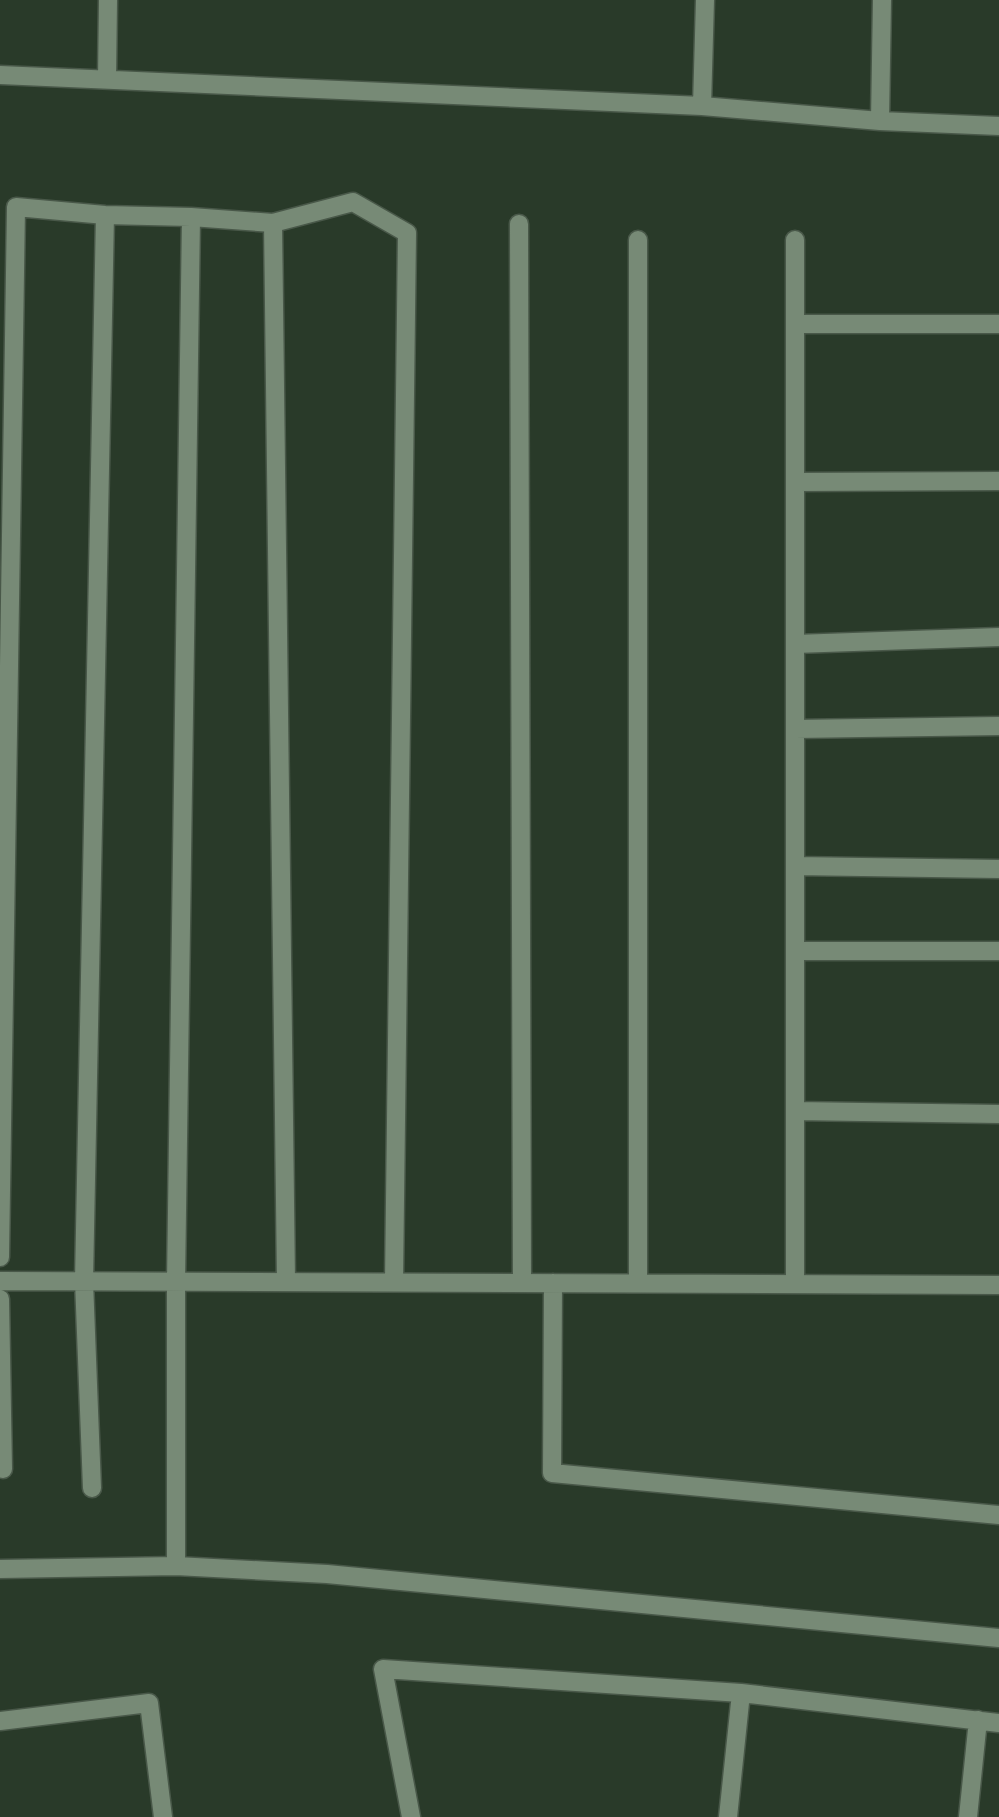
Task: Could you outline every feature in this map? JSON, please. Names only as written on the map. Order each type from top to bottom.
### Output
[{"type":"street","points":[[107,79],[108,0]]},
{"type":"street","points":[[702,106],[705,0]]},
{"type":"street","points":[[880,121],[882,0]]},
{"type":"street","points":[[0,75],[702,106],[880,121],[999,126]]},
{"type":"street","points":[[0,1257],[16,207],[105,215],[192,217],[273,223],[353,202],[407,233],[394,1282]]},
{"type":"street","points":[[92,1488],[84,1281],[105,215]]},
{"type":"street","points":[[176,1566],[176,1282],[192,217]]},
{"type":"street","points":[[273,223],[286,1282]]},
{"type":"street","points":[[519,224],[522,1283]]},
{"type":"street","points":[[638,240],[638,1283]]},
{"type":"street","points":[[795,240],[795,1284]]},
{"type":"street","points":[[795,324],[999,324]]},
{"type":"street","points":[[795,482],[999,481]]},
{"type":"street","points":[[795,644],[999,637]]},
{"type":"street","points":[[795,729],[999,726]]},
{"type":"street","points":[[795,866],[999,869]]},
{"type":"street","points":[[795,951],[999,951]]},
{"type":"street","points":[[795,1111],[999,1114]]},
{"type":"street","points":[[0,1281],[999,1285]]},
{"type":"street","points":[[553,1283],[552,1473],[999,1515]]},
{"type":"street","points":[[0,1299],[3,1469]]},
{"type":"street","points":[[0,1569],[176,1566],[362,1577],[999,1638]]},
{"type":"street","points":[[411,1817],[383,1669],[741,1694],[999,1723]]},
{"type":"street","points":[[728,1817],[741,1694]]},
{"type":"street","points":[[0,1721],[149,1703],[163,1817]]},
{"type":"street","points":[[968,1817],[978,1720]]}]
